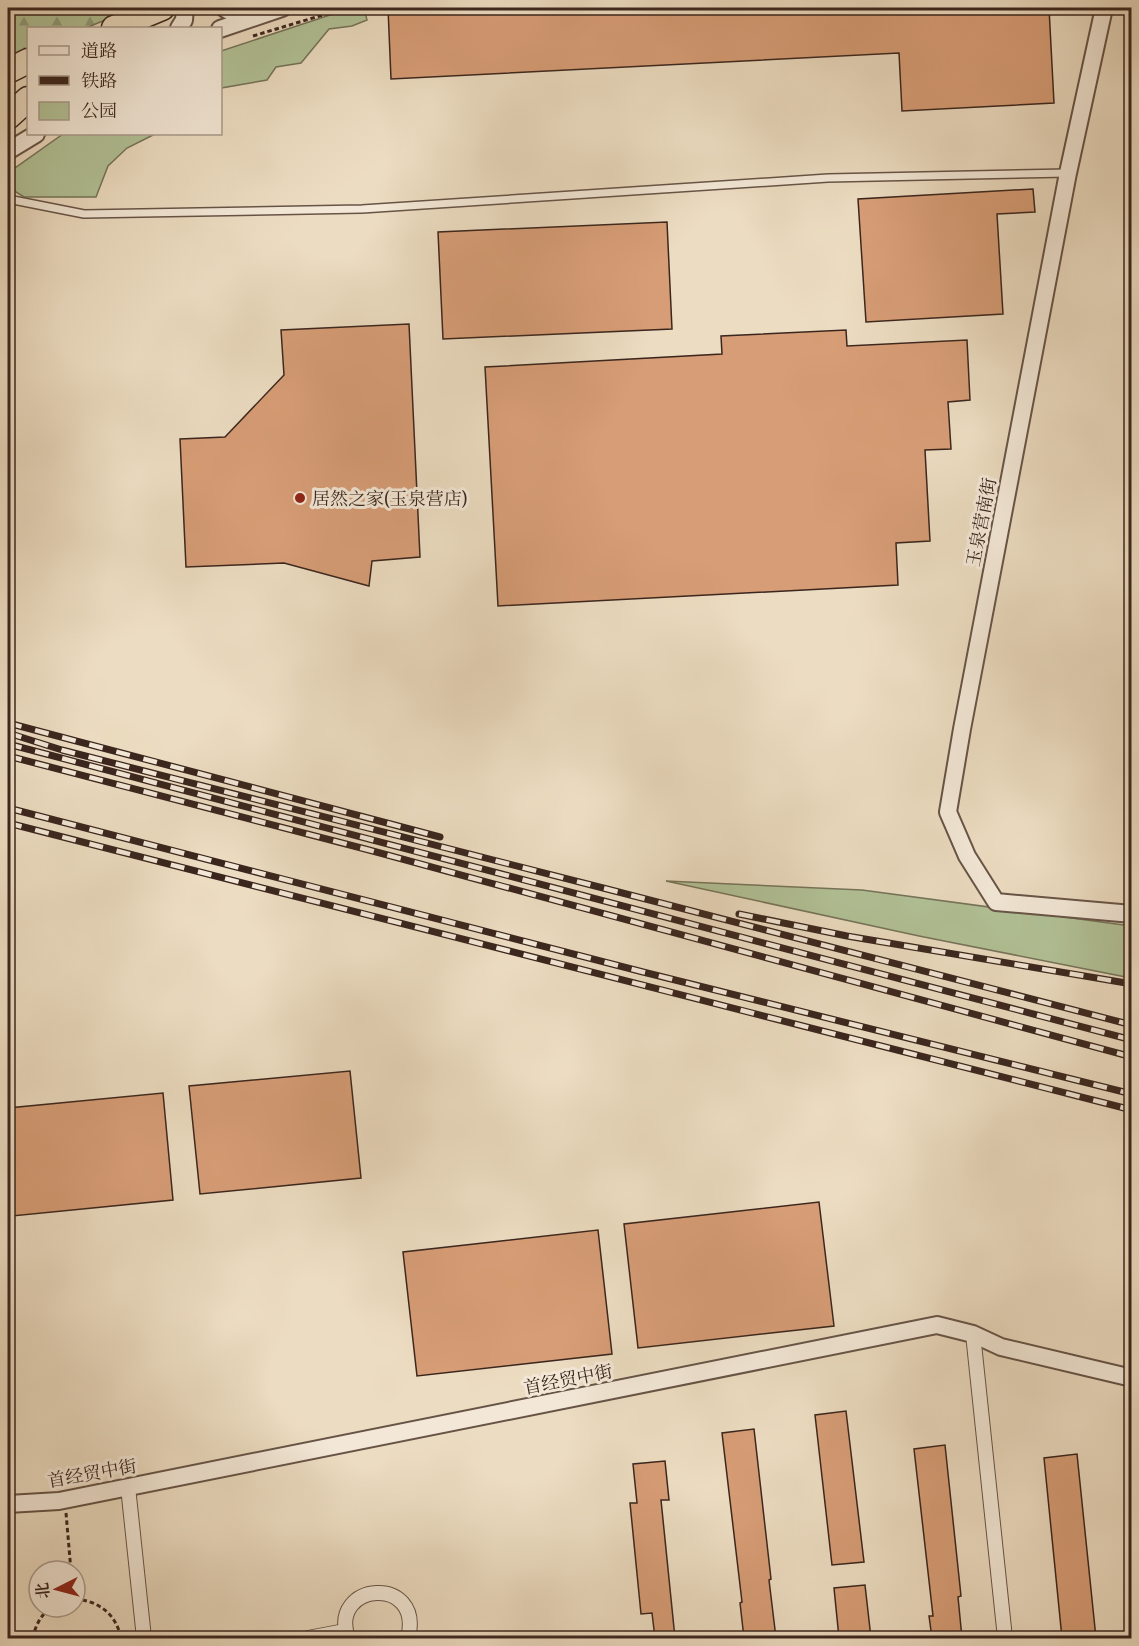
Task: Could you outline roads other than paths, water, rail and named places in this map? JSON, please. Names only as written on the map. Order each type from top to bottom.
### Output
[{"type":"highway","points":[[122,26],[162,8]]},
{"type":"highway","points":[[8,71],[27,62]]},
{"type":"highway","points":[[8,117],[27,100]]},
{"type":"street","points":[[180,27],[184,20],[185,8]]},
{"type":"street","points":[[224,8],[245,20]]},
{"type":"street","points":[[222,28],[282,8]]},
{"type":"street","name":"玉泉营南街","points":[[1104,8],[1068,173],[948,812],[967,856],[996,902],[1131,914]]},
{"type":"street","points":[[8,151],[34,135]]},
{"type":"street","name":"首经贸中街","points":[[8,1504],[64,1500],[937,1324],[973,1334],[1001,1347],[1131,1378]]},
{"type":"street","points":[[973,1334],[1005,1638]]},
{"type":"street","points":[[128,1487],[144,1638]]},
{"type":"street","points":[[308,1638],[346,1635],[345,1621],[354,1602],[364,1595],[375,1592],[386,1593],[396,1598],[404,1606],[410,1616],[411,1627],[408,1638]]},
{"type":"lane","points":[[8,199],[84,214],[351,210],[828,178],[1068,173]]},
{"type":"railway","points":[[8,723],[440,837]]},
{"type":"railway","points":[[8,733],[62,750],[1132,1025]]},
{"type":"railway","points":[[8,744],[1132,1040]]},
{"type":"railway","points":[[8,756],[369,850],[1132,1057]]},
{"type":"railway","points":[[8,808],[643,972],[1132,1094]]},
{"type":"railway","points":[[8,823],[1132,1110]]},
{"type":"railway","points":[[739,914],[847,936],[1132,984]]},
{"type":"place","name":"居然之家(玉泉营店)","points":[[300,498]]}]
